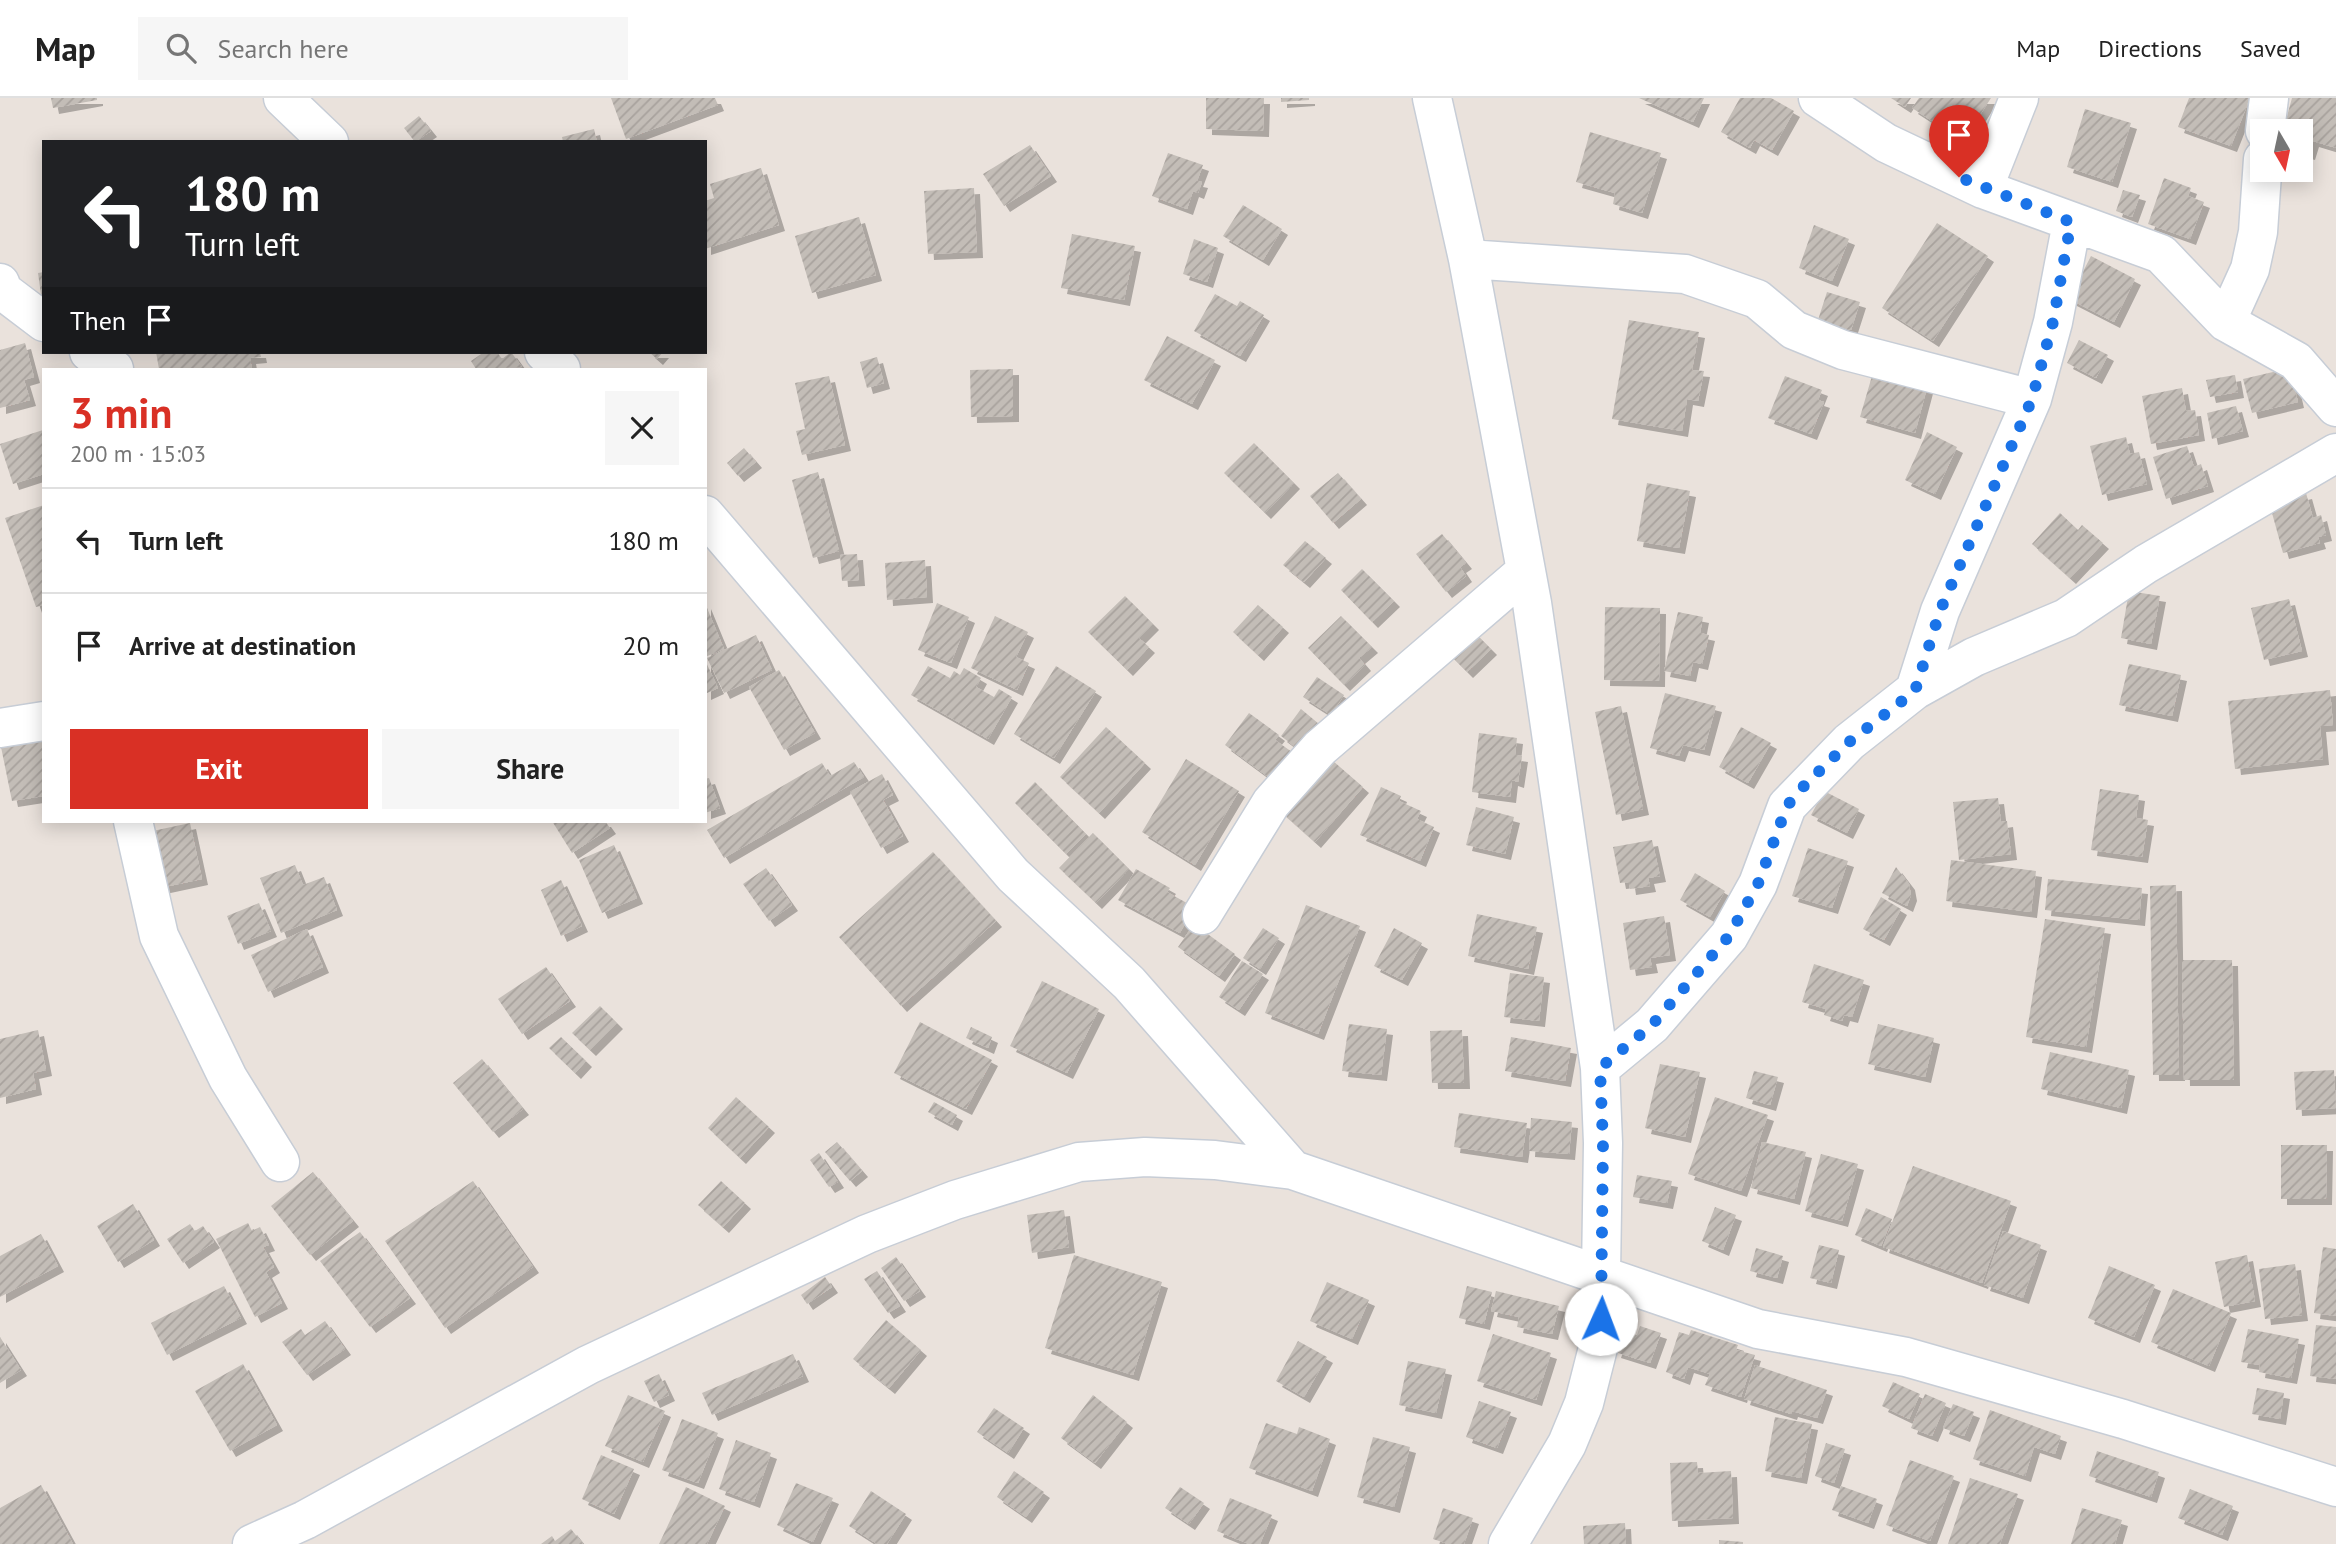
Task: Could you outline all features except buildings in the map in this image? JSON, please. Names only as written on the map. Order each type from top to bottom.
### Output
[{"type":"street","points":[[283,98],[328,140]]},
{"type":"street","points":[[1432,98],[1468,258],[1493,406],[1526,571],[1553,734],[1600,1068],[1600,1340],[1584,1403],[1567,1444],[1508,1544]]},
{"type":"street","points":[[1818,98],[1886,143],[1983,189],[2161,254],[2226,322],[2296,361],[2336,407]]},
{"type":"street","points":[[1983,189],[2019,98]]},
{"type":"street","points":[[2266,119],[2269,98]]},
{"type":"street","points":[[2226,322],[2250,269],[2258,232],[2261,182]]},
{"type":"street","points":[[1915,691],[1940,611],[2032,399],[2053,322],[2071,222]]},
{"type":"street","points":[[1468,258],[1685,274],[1757,299],[1794,330],[1843,350],[2032,399]]},
{"type":"street","points":[[0,283],[3,291],[42,320]]},
{"type":"street","points":[[92,354],[113,368]]},
{"type":"street","points":[[546,354],[560,368]]},
{"type":"street","points":[[1600,1068],[1652,1025],[1729,936],[1758,884],[1787,806],[1849,742],[1915,691],[1974,657],[2066,618],[2147,564],[2336,453]]},
{"type":"street","points":[[708,521],[1013,874],[1129,983],[1293,1170]]},
{"type":"street","points":[[1202,915],[1271,803],[1320,748],[1526,571]]},
{"type":"street","points":[[0,729],[42,721]]},
{"type":"street","points":[[133,823],[159,936],[228,1078],[280,1162]]},
{"type":"street","points":[[252,1544],[305,1520],[588,1366],[867,1234],[954,1200],[1079,1162],[1145,1157],[1215,1160],[1293,1170],[1758,1329],[1906,1357],[2123,1419],[2336,1487]]},
{"type":"route","points":[[1601,1319],[1603,1143],[1600,1068],[1652,1025],[1729,936],[1758,884],[1787,806],[1800,790],[1849,742],[1915,691],[1940,611],[2032,399],[2053,322],[2071,222],[1983,189],[1959,177]]}]
